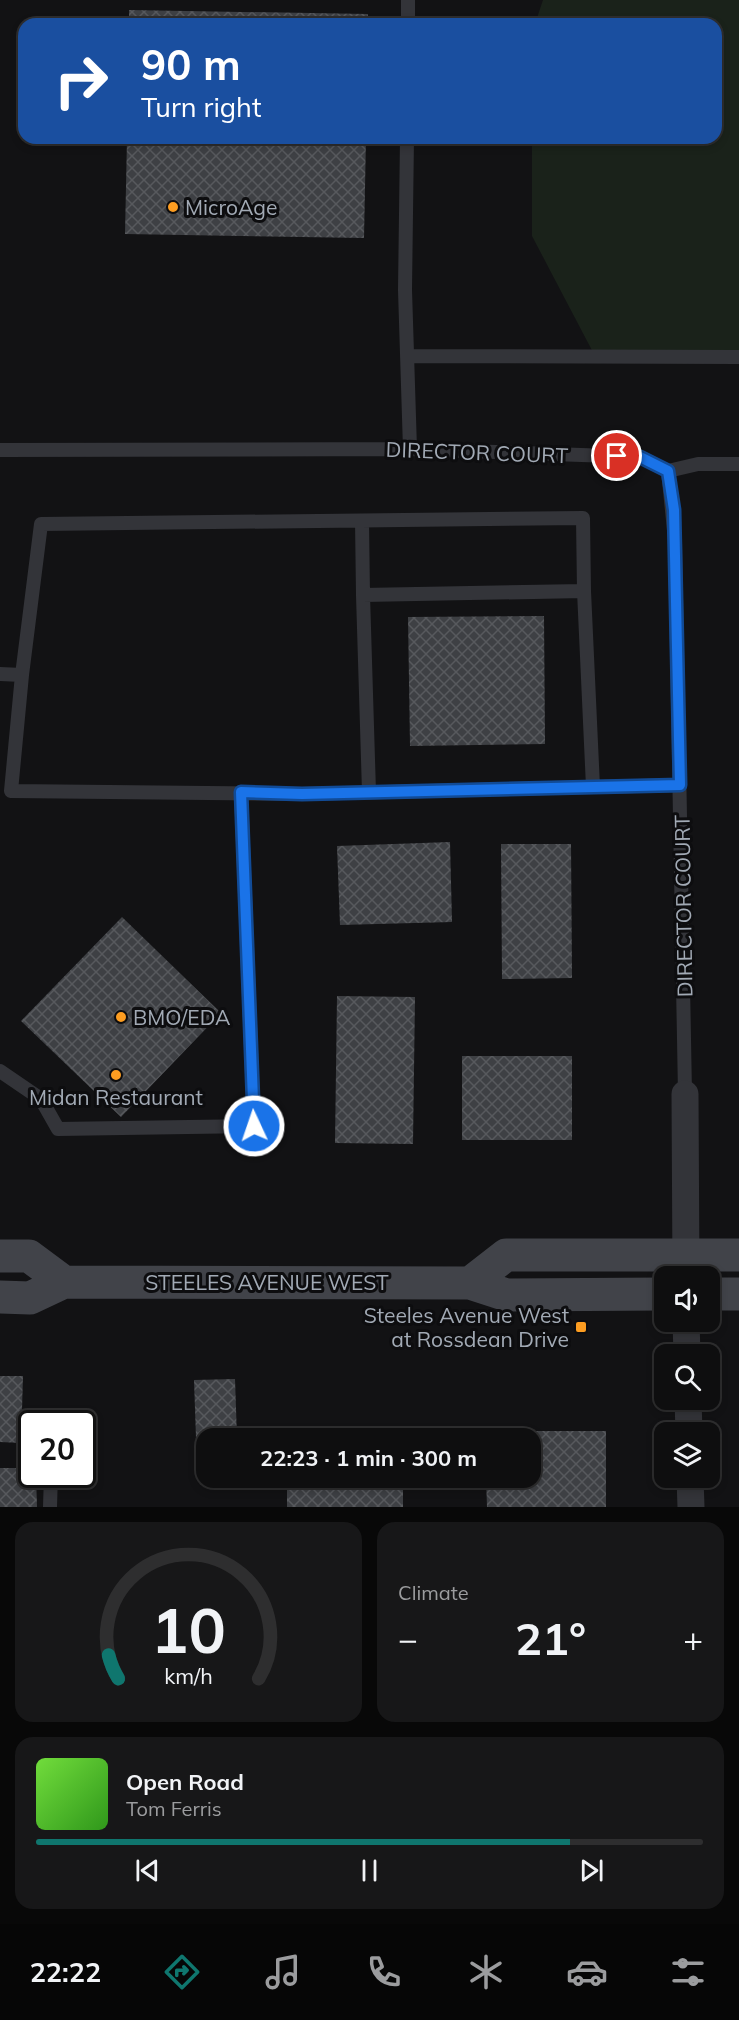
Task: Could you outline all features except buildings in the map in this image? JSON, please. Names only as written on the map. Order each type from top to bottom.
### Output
[{"type":"main road","points":[[470,1283],[506,1255],[686,1266],[739,1255]]},
{"type":"main road","points":[[0,1256],[29,1256],[64,1282]]},
{"type":"main road","name":"STEELES AVENUE WEST","points":[[0,1297],[30,1298],[64,1282],[470,1283],[507,1295],[654,1294]]},
{"type":"main road","points":[[720,1294],[739,1294]]},
{"type":"street","name":"DIRECTOR COURT","points":[[685,1094],[686,1266]]},
{"type":"street","points":[[690,1488],[691,1507]]},
{"type":"lane","points":[[408,0],[408,18]]},
{"type":"lane","points":[[407,144],[407,356],[410,449]]},
{"type":"lane","points":[[407,356],[739,357]]},
{"type":"lane","name":"DIRECTOR COURT","points":[[0,450],[410,449],[640,457],[668,471],[674,510],[685,1094]]},
{"type":"lane","points":[[668,471],[698,464],[739,464]]},
{"type":"lane","points":[[593,787],[583,518],[41,524],[22,675],[11,791],[369,792],[593,787],[680,785]]},
{"type":"lane","points":[[362,521],[369,792]]},
{"type":"lane","points":[[363,595],[584,591]]},
{"type":"lane","points":[[0,674],[22,675]]},
{"type":"lane","points":[[0,1071],[41,1098],[58,1129],[254,1126],[241,792]]},
{"type":"lane","points":[[50,1507],[51,1488]]},
{"type":"shaded area","points":[[543,0],[739,0],[739,353],[596,358],[532,236],[532,144],[722,144],[722,18],[537,18]]},
{"type":"place","name":"MicroAge","points":[[173,207]]},
{"type":"place","name":"BMO/EDA","points":[[121,1017]]},
{"type":"place","name":"Midan Restaurant","points":[[116,1075]]},
{"type":"place","name":"Steeles Avenue West at Rossdean Drive","points":[[581,1327]]},
{"type":"route","points":[[254,1126],[241,792],[302,794],[680,785],[674,510],[668,471],[640,457],[617,456]]}]
